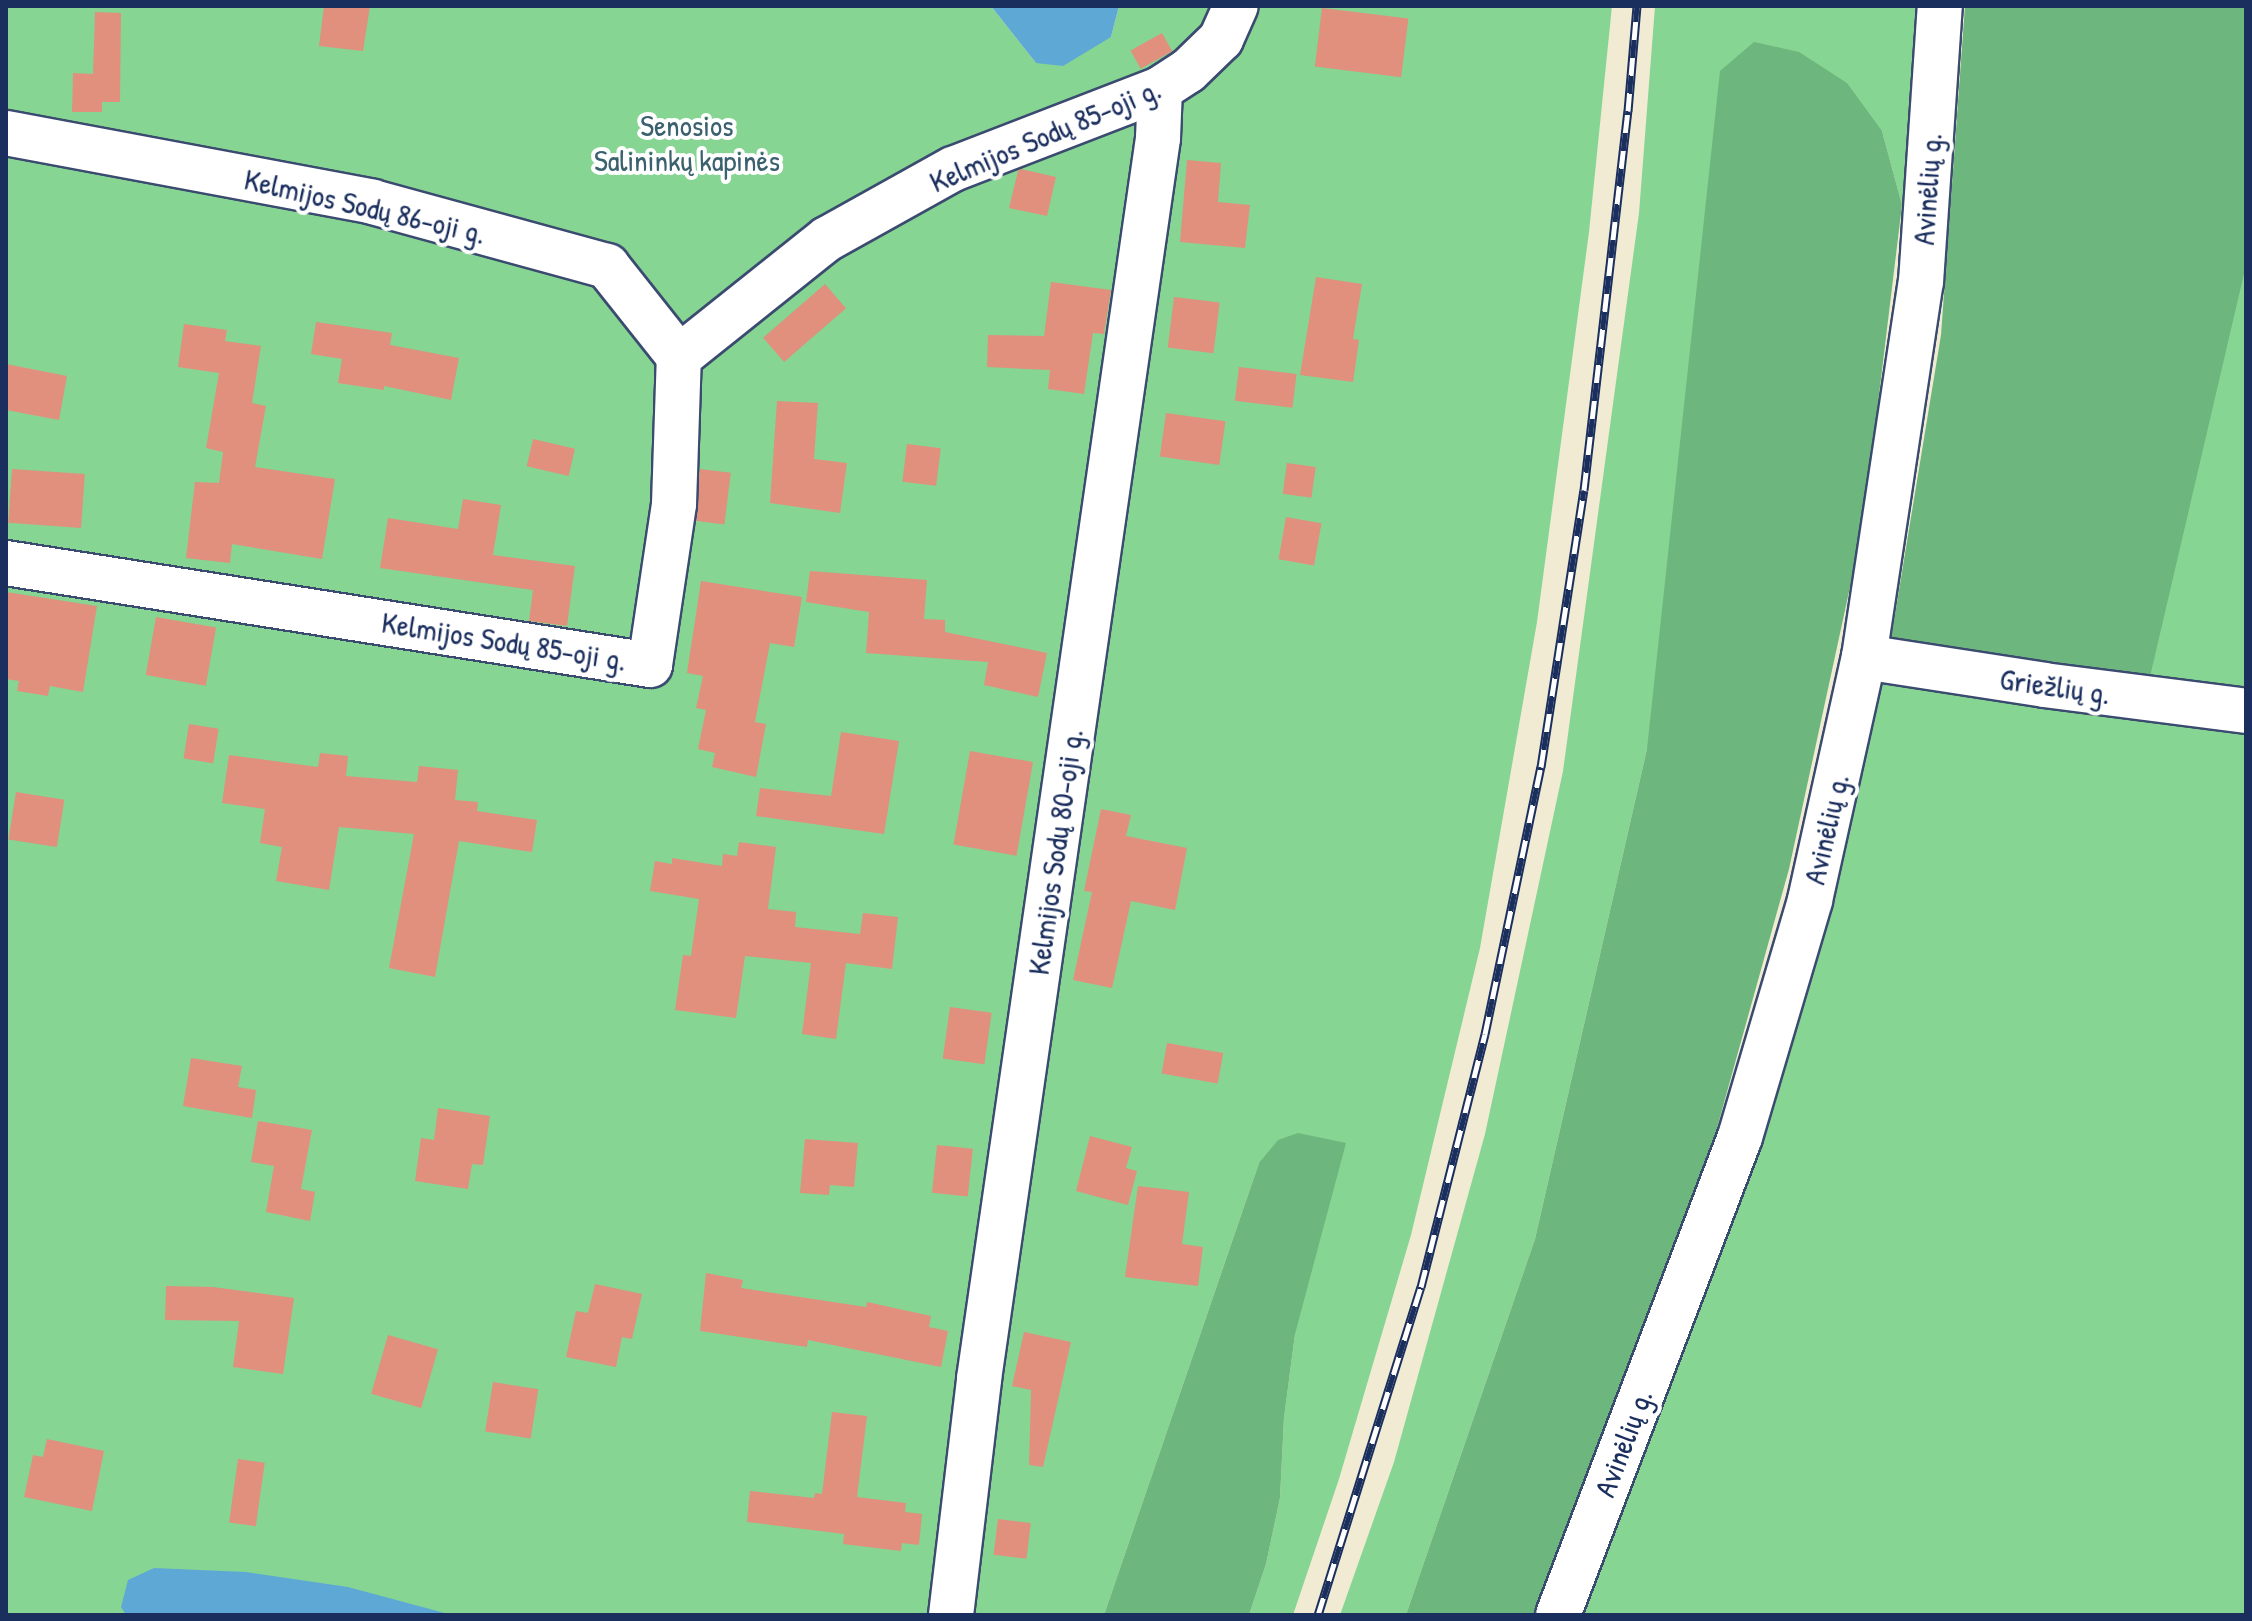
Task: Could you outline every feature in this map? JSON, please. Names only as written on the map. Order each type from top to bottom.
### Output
[{"type":"street","name":"Kelmijos Sodų 85-oji g.","points":[[6,563],[650,665],[674,504],[679,357],[827,239],[953,169],[1160,89],[1210,52],[1231,22],[1236,6]]},
{"type":"street","name":"Avinėlių g.","points":[[1558,1615],[1740,1137],[1810,900],[1864,657],[1921,282],[1940,6]]},
{"type":"street","name":"Kelmijos Sodų 80-oji g.","points":[[951,1615],[979,1379],[1158,138],[1160,89]]},
{"type":"street","name":"Kelmijos Sodų 86-oji g.","points":[[6,133],[373,202],[607,266],[679,357]]},
{"type":"street","name":"Griežlių g.","points":[[1864,657],[2044,685],[2246,711]]},
{"type":"green space","name":"Senosios Salininkų kapinės","points":[[6,6],[991,6],[1036,63],[1111,37],[1119,6],[1612,6],[1589,232],[1537,622],[1480,948],[1411,1235],[1339,1479],[1293,1615],[1249,1615],[1266,1564],[1280,1498],[1284,1418],[1295,1334],[1259,1163],[1104,1615],[6,1615]]},
{"type":"green space","points":[[1655,6],[1919,6],[1902,205],[1882,131],[1647,749],[1535,1239],[1406,1615],[1340,1615],[1394,1462],[1485,1134],[1563,771],[1639,213]]},
{"type":"green space","points":[[1965,6],[2246,6],[2246,265],[2149,681],[1890,645],[1941,335]]},
{"type":"green space","points":[[1754,42],[1799,52],[1847,83],[1882,131],[1902,205],[1863,527],[1789,869],[1710,1153],[1535,1615],[1406,1615],[1535,1239],[1647,749],[1720,71]]},
{"type":"green space","points":[[2246,265],[2246,1615],[1581,1615],[1720,1256],[1773,1094],[1824,910],[1890,645]]},
{"type":"green space","points":[[1298,1133],[1346,1143],[1295,1334],[1284,1418],[1280,1498],[1266,1564],[1249,1615],[1104,1615],[1259,1163],[1278,1140]]},
{"type":"water","points":[[991,6],[1119,6],[1111,37],[1063,66],[1036,63]]},
{"type":"water","points":[[154,1568],[246,1572],[348,1587],[452,1615],[126,1615],[121,1607],[128,1580]]},
{"type":"building","points":[[324,6],[370,6],[363,51],[319,46]]},
{"type":"building","points":[[1322,8],[1408,19],[1401,77],[1315,67]]},
{"type":"building","points":[[95,12],[121,13],[120,102],[102,102],[102,112],[72,112],[73,73],[93,74]]},
{"type":"building","points":[[1162,33],[1172,51],[1141,69],[1131,50]]},
{"type":"building","points":[[1187,160],[1221,163],[1218,202],[1250,205],[1245,248],[1180,242]]},
{"type":"building","points":[[1021,169],[1056,177],[1047,216],[1009,208]]},
{"type":"building","points":[[1316,277],[1362,284],[1353,339],[1359,340],[1353,382],[1300,375]]},
{"type":"building","points":[[1051,282],[1111,290],[1104,334],[1093,333],[1084,394],[1048,389],[1050,370],[987,367],[988,335],[1044,336]]},
{"type":"building","points":[[825,284],[846,308],[784,362],[763,338]]},
{"type":"building","points":[[1174,297],[1220,303],[1213,353],[1168,348]]},
{"type":"building","points":[[316,322],[392,333],[390,345],[459,358],[451,400],[384,386],[384,390],[338,383],[342,359],[311,354]]},
{"type":"building","points":[[184,324],[227,330],[225,341],[261,346],[252,403],[266,406],[255,467],[335,479],[322,559],[232,544],[230,563],[186,558],[195,482],[219,483],[223,452],[206,448],[219,373],[178,367]]},
{"type":"building","points":[[6,364],[67,376],[59,420],[6,410]]},
{"type":"building","points":[[1239,367],[1297,374],[1292,408],[1235,401]]},
{"type":"building","points":[[777,401],[818,403],[814,459],[847,463],[840,513],[770,503]]},
{"type":"building","points":[[1166,413],[1225,421],[1219,465],[1160,457]]},
{"type":"building","points":[[533,439],[575,449],[569,476],[527,466]]},
{"type":"building","points":[[907,444],[941,448],[936,486],[902,482]]},
{"type":"building","points":[[1287,463],[1316,467],[1311,498],[1283,494]]},
{"type":"building","points":[[12,469],[85,474],[81,528],[8,523]]},
{"type":"building","points":[[700,469],[731,473],[724,524],[694,521]]},
{"type":"building","points":[[463,499],[501,505],[493,555],[575,566],[567,626],[529,621],[533,590],[380,568],[388,518],[458,529]]},
{"type":"building","points":[[1286,517],[1321,523],[1314,566],[1279,559]]},
{"type":"building","points":[[810,571],[927,580],[924,619],[945,620],[945,632],[1047,653],[1038,697],[984,685],[988,662],[866,653],[869,612],[806,602]]},
{"type":"building","points":[[701,581],[802,597],[794,647],[770,643],[755,722],[766,724],[756,777],[712,767],[715,753],[698,749],[706,710],[696,708],[703,676],[687,673]]},
{"type":"building","points":[[6,592],[97,606],[83,692],[50,686],[48,696],[17,691],[19,681],[6,679]]},
{"type":"building","points":[[156,617],[216,628],[206,686],[146,675]]},
{"type":"building","points":[[189,724],[219,729],[213,763],[184,759]]},
{"type":"building","points":[[841,732],[899,741],[884,834],[756,816],[760,788],[831,796]]},
{"type":"building","points":[[970,751],[1033,762],[1017,856],[954,845]]},
{"type":"building","points":[[320,753],[348,756],[346,776],[417,782],[419,766],[458,770],[455,800],[478,802],[477,811],[537,820],[532,852],[459,841],[435,977],[389,968],[414,834],[339,827],[329,890],[276,881],[282,847],[260,843],[265,809],[222,803],[229,755],[318,767]]},
{"type":"building","points":[[16,792],[64,800],[57,847],[8,839]]},
{"type":"building","points":[[1101,809],[1131,815],[1126,836],[1187,848],[1175,910],[1131,901],[1112,988],[1073,980],[1092,892],[1084,891]]},
{"type":"building","points":[[739,842],[776,847],[768,909],[796,912],[795,927],[860,934],[863,913],[898,917],[892,969],[846,963],[836,1039],[802,1034],[811,963],[745,956],[736,1018],[675,1010],[683,955],[691,956],[699,899],[650,891],[655,861],[672,864],[672,858],[722,866],[723,854],[737,856]]},
{"type":"building","points":[[950,1007],[992,1013],[984,1064],[943,1058]]},
{"type":"building","points":[[1167,1043],[1223,1053],[1218,1083],[1162,1074]]},
{"type":"building","points":[[191,1058],[242,1066],[238,1087],[256,1090],[252,1118],[183,1106]]},
{"type":"building","points":[[438,1108],[490,1116],[483,1165],[472,1164],[468,1189],[415,1181],[421,1138],[434,1140]]},
{"type":"building","points":[[258,1121],[312,1130],[301,1189],[315,1192],[310,1221],[266,1212],[274,1166],[251,1162]]},
{"type":"building","points":[[1090,1136],[1132,1147],[1126,1168],[1137,1171],[1128,1205],[1076,1191]]},
{"type":"building","points":[[805,1139],[858,1143],[854,1187],[830,1185],[829,1195],[800,1193]]},
{"type":"building","points":[[937,1145],[973,1149],[968,1197],[932,1193]]},
{"type":"building","points":[[1138,1186],[1189,1192],[1182,1244],[1203,1247],[1198,1286],[1125,1277]]},
{"type":"building","points":[[706,1273],[743,1280],[741,1288],[866,1307],[867,1302],[931,1316],[929,1327],[948,1331],[941,1367],[808,1340],[807,1347],[700,1331]]},
{"type":"building","points":[[595,1284],[642,1294],[632,1339],[622,1337],[616,1367],[566,1357],[576,1311],[588,1313]]},
{"type":"building","points":[[166,1286],[213,1287],[294,1298],[283,1374],[233,1367],[239,1321],[165,1320]]},
{"type":"building","points":[[1024,1332],[1071,1342],[1043,1467],[1029,1465],[1031,1390],[1012,1386]]},
{"type":"building","points":[[388,1335],[438,1349],[421,1408],[371,1394]]},
{"type":"building","points":[[493,1382],[538,1389],[531,1439],[485,1431]]},
{"type":"building","points":[[832,1412],[867,1416],[857,1497],[906,1503],[905,1512],[922,1514],[919,1545],[902,1543],[901,1551],[843,1544],[844,1534],[747,1522],[750,1491],[814,1498],[815,1493],[822,1494]]},
{"type":"building","points":[[47,1439],[104,1451],[92,1511],[24,1497],[33,1455],[43,1457]]},
{"type":"building","points":[[238,1459],[265,1463],[256,1526],[229,1522]]},
{"type":"building","points":[[998,1519],[1031,1523],[1026,1559],[994,1555]]},
{"type":"railway","points":[[1318,1615],[1421,1287],[1485,1034],[1541,767],[1584,490],[1628,111],[1637,6]]}]
